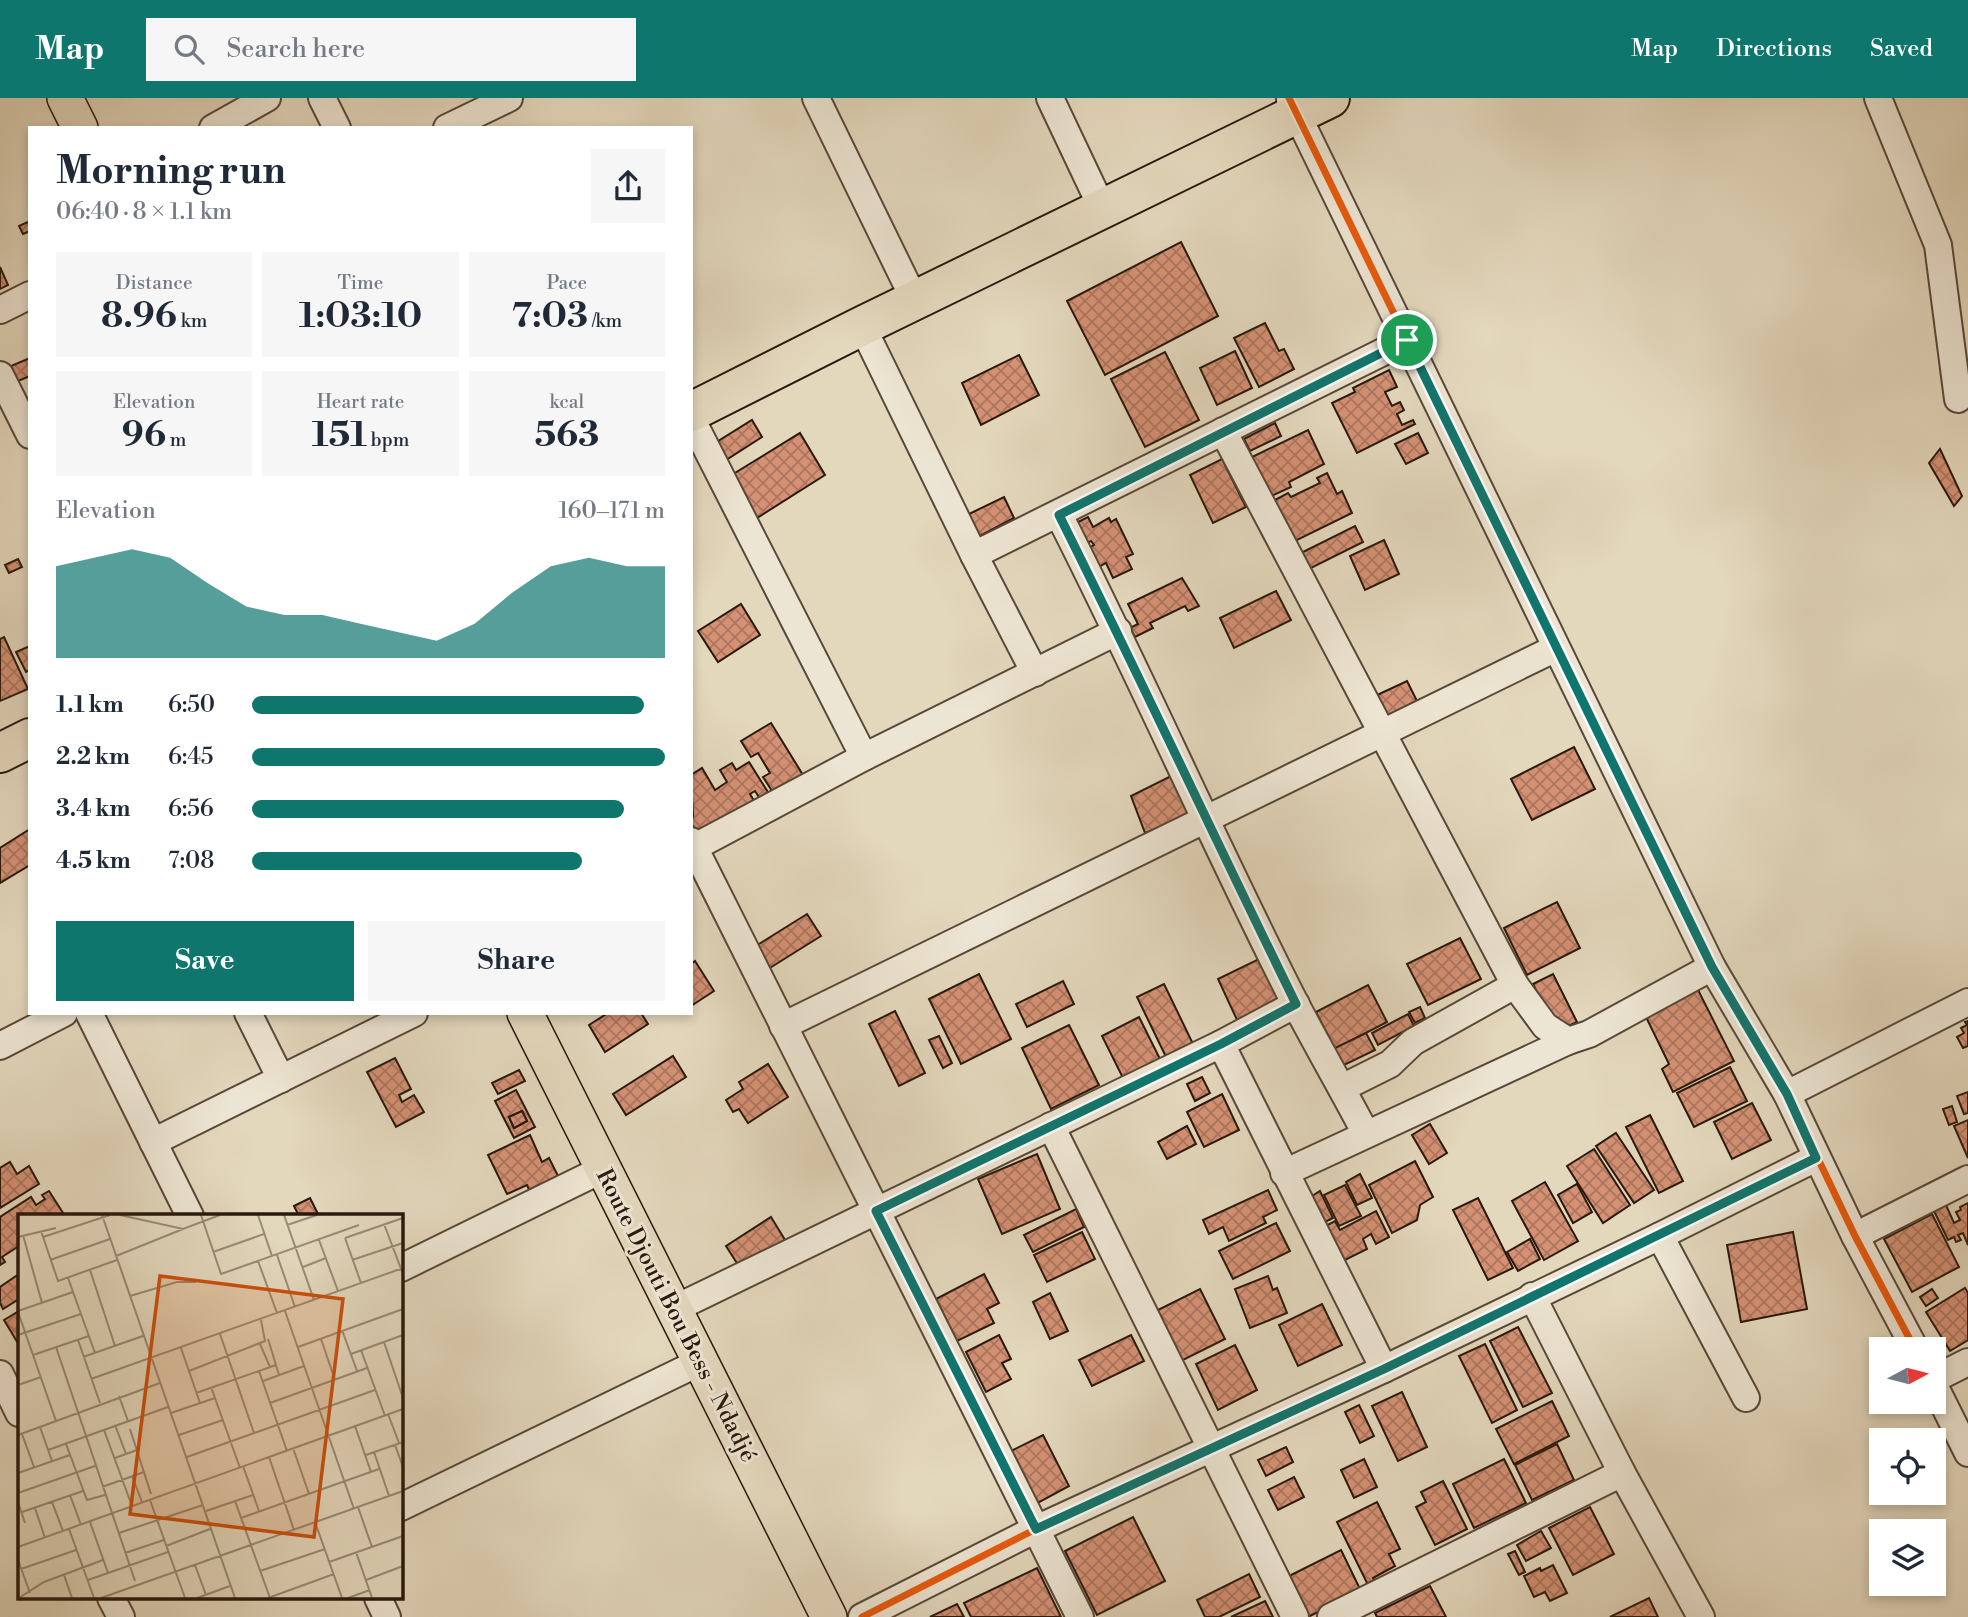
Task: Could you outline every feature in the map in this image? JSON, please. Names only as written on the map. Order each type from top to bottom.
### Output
[{"type":"highway","points":[[693,411],[1103,210],[1306,103]]},
{"type":"highway","points":[[0,753],[28,739]]},
{"type":"main road","name":"Route Djouti Bou Bess - Ndadjé","points":[[526,1015],[829,1617]]},
{"type":"street","points":[[216,126],[267,98]]},
{"type":"street","points":[[322,98],[336,126]]},
{"type":"street","points":[[451,126],[509,98]]},
{"type":"street","points":[[816,98],[915,301]]},
{"type":"street","points":[[1050,98],[1103,210]]},
{"type":"street","points":[[1878,98],[1938,244],[1958,399]]},
{"type":"street","points":[[1306,103],[1407,340],[1556,648],[1712,967],[1787,1094],[1855,1236],[1909,1337]]},
{"type":"street","points":[[0,310],[28,296]]},
{"type":"street","points":[[862,326],[1035,673]]},
{"type":"street","points":[[974,555],[1407,340]]},
{"type":"street","points":[[0,375],[28,431]]},
{"type":"street","points":[[693,422],[864,757]]},
{"type":"street","points":[[1223,431],[1515,985],[1545,1026],[1568,1041]]},
{"type":"street","points":[[1059,515],[1118,631],[1205,819],[1296,1004],[1366,1134]]},
{"type":"street","points":[[693,845],[1118,631]]},
{"type":"street","points":[[783,1026],[1556,648]]},
{"type":"street","points":[[693,848],[1080,1617]]},
{"type":"street","points":[[1284,1173],[1568,1041],[1589,1034],[1712,967]]},
{"type":"street","points":[[1342,1088],[1390,1064],[1413,1042],[1515,985]]},
{"type":"street","points":[[1787,1094],[1968,1002]]},
{"type":"street","points":[[674,1309],[1221,1044],[1296,1004]]},
{"type":"street","points":[[0,1045],[60,1015]]},
{"type":"street","points":[[90,1015],[189,1214]]},
{"type":"street","points":[[249,1015],[281,1079]]},
{"type":"street","points":[[153,1142],[410,1015]]},
{"type":"street","points":[[1221,1044],[1384,1369]]},
{"type":"street","points":[[1051,1126],[1295,1617]]},
{"type":"street","points":[[862,1617],[1036,1529],[1384,1369],[1816,1158]]},
{"type":"street","points":[[402,1268],[603,1169]]},
{"type":"street","points":[[1855,1236],[1968,1179]]},
{"type":"street","points":[[1660,1236],[1746,1398]]},
{"type":"street","points":[[1532,1296],[1622,1473],[1701,1617]]},
{"type":"street","points":[[402,1507],[700,1362]]},
{"type":"street","points":[[1946,1375],[1968,1362]]},
{"type":"street","points":[[0,1374],[18,1411]]},
{"type":"street","points":[[1946,1407],[1968,1453]]},
{"type":"street","points":[[1331,1617],[1622,1473]]},
{"type":"street","points":[[379,1600],[387,1617]]},
{"type":"building","points":[[28,222],[28,232],[23,234],[19,226]]},
{"type":"building","points":[[1181,242],[1218,316],[1105,375],[1067,301]]},
{"type":"building","points":[[0,267],[8,285],[0,289]]},
{"type":"building","points":[[1265,323],[1279,351],[1284,349],[1294,369],[1259,387],[1234,338]]},
{"type":"building","points":[[1235,351],[1252,388],[1217,405],[1200,368]]},
{"type":"building","points":[[1165,352],[1199,420],[1145,447],[1111,379]]},
{"type":"building","points":[[1019,355],[1039,395],[981,425],[962,383]]},
{"type":"building","points":[[28,359],[28,377],[18,381],[11,366]]},
{"type":"building","points":[[1389,370],[1397,387],[1385,392],[1392,406],[1400,402],[1404,410],[1397,414],[1402,425],[1413,420],[1415,424],[1357,453],[1332,403],[1355,392],[1353,388]]},
{"type":"building","points":[[752,420],[762,437],[726,460],[715,443]]},
{"type":"building","points":[[1275,423],[1281,436],[1250,451],[1244,439]]},
{"type":"building","points":[[1308,430],[1324,464],[1289,482],[1291,487],[1269,497],[1250,458]]},
{"type":"building","points":[[800,433],[825,475],[757,518],[730,476]]},
{"type":"building","points":[[1418,433],[1428,453],[1406,464],[1395,444]]},
{"type":"building","points":[[1940,449],[1962,496],[1954,506],[1929,463]]},
{"type":"building","points":[[1222,459],[1246,507],[1213,523],[1190,475]]},
{"type":"building","points":[[1327,473],[1337,494],[1342,491],[1352,513],[1293,542],[1273,501],[1288,493],[1291,497],[1320,483],[1317,478]]},
{"type":"building","points":[[1004,497],[1014,518],[978,537],[967,515]]},
{"type":"building","points":[[1088,517],[1093,527],[1109,518],[1111,522],[1116,519],[1133,554],[1126,557],[1132,569],[1113,578],[1106,563],[1097,568],[1087,549],[1094,545],[1091,541],[1086,544],[1076,523]]},
{"type":"building","points":[[1355,526],[1363,542],[1309,569],[1301,553]]},
{"type":"building","points":[[1384,540],[1399,574],[1365,590],[1350,556]]},
{"type":"building","points":[[18,559],[22,567],[9,573],[5,565]]},
{"type":"building","points":[[1182,578],[1199,606],[1188,611],[1185,606],[1150,623],[1153,628],[1135,637],[1130,628],[1138,624],[1128,604]]},
{"type":"building","points":[[1276,591],[1291,620],[1234,648],[1220,618]]},
{"type":"building","points":[[741,604],[760,635],[718,662],[698,631]]},
{"type":"building","points":[[4,637],[28,689],[0,701],[0,639]]},
{"type":"building","points":[[28,647],[28,671],[26,672],[16,652]]},
{"type":"building","points":[[1407,681],[1419,705],[1388,721],[1375,696]]},
{"type":"building","points":[[771,723],[803,775],[774,794],[763,777],[770,773],[758,753],[751,757],[741,741]]},
{"type":"building","points":[[1574,747],[1595,789],[1532,820],[1511,779]]},
{"type":"building","points":[[749,762],[771,797],[762,802],[755,791],[750,794],[757,806],[702,840],[693,826],[693,774],[702,768],[715,790],[727,782],[720,770],[732,763],[736,770]]},
{"type":"building","points":[[1171,776],[1191,815],[1145,833],[1131,796]]},
{"type":"building","points":[[28,830],[28,866],[0,883],[0,848]]},
{"type":"building","points":[[1557,902],[1580,948],[1527,975],[1504,928]]},
{"type":"building","points":[[807,914],[821,936],[765,971],[751,949]]},
{"type":"building","points":[[1460,938],[1481,979],[1428,1005],[1407,964]]},
{"type":"building","points":[[1261,958],[1282,1000],[1238,1022],[1218,979]]},
{"type":"building","points":[[695,961],[714,991],[693,1005]]},
{"type":"building","points":[[979,974],[1011,1039],[961,1064],[929,999]]},
{"type":"building","points":[[1553,974],[1577,1022],[1556,1032],[1533,984]]},
{"type":"building","points":[[1063,981],[1074,1004],[1027,1027],[1016,1004]]},
{"type":"building","points":[[1164,984],[1194,1046],[1167,1059],[1137,997]]},
{"type":"building","points":[[1368,985],[1387,1022],[1335,1049],[1316,1012]]},
{"type":"building","points":[[1697,988],[1734,1061],[1673,1092],[1662,1069],[1669,1064],[1645,1015]]},
{"type":"building","points":[[1420,1007],[1425,1018],[1415,1023],[1409,1012]]},
{"type":"building","points":[[895,1011],[925,1073],[899,1086],[869,1024]]},
{"type":"building","points":[[1408,1014],[1414,1026],[1378,1045],[1372,1033]]},
{"type":"building","points":[[605,1015],[642,1015],[648,1024],[605,1052],[589,1025]]},
{"type":"building","points":[[1139,1017],[1164,1067],[1127,1086],[1102,1036]]},
{"type":"building","points":[[1968,1021],[1968,1046],[1963,1048],[1957,1037],[1964,1033],[1961,1028],[1967,1025],[1965,1022]]},
{"type":"building","points":[[1069,1025],[1099,1085],[1051,1109],[1022,1048]]},
{"type":"building","points":[[1366,1033],[1375,1050],[1342,1066],[1333,1049]]},
{"type":"building","points":[[939,1036],[952,1063],[943,1068],[929,1040]]},
{"type":"building","points":[[673,1056],[686,1077],[626,1115],[613,1094]]},
{"type":"building","points":[[395,1058],[411,1089],[399,1095],[402,1102],[414,1095],[424,1112],[396,1127],[367,1072]]},
{"type":"building","points":[[768,1064],[788,1097],[748,1123],[739,1109],[733,1112],[726,1100],[743,1089],[739,1082]]},
{"type":"building","points":[[1730,1067],[1747,1101],[1694,1127],[1677,1093]]},
{"type":"building","points":[[519,1070],[525,1081],[498,1094],[492,1083]]},
{"type":"building","points":[[1202,1077],[1210,1093],[1195,1101],[1187,1084]]},
{"type":"building","points":[[516,1090],[535,1127],[514,1138],[495,1101]],"holes":[[[522,1111],[527,1121],[514,1128],[509,1117]]]},
{"type":"building","points":[[1968,1092],[1968,1113],[1964,1114],[1957,1096]]},
{"type":"building","points":[[1222,1094],[1239,1130],[1204,1147],[1187,1112]]},
{"type":"building","points":[[1752,1103],[1771,1140],[1732,1159],[1714,1122]]},
{"type":"building","points":[[1952,1106],[1957,1122],[1949,1125],[1943,1109]]},
{"type":"building","points":[[522,1111],[527,1121],[514,1128],[509,1117]]},
{"type":"building","points":[[1650,1115],[1683,1181],[1659,1193],[1626,1127]]},
{"type":"building","points":[[1968,1120],[1968,1158],[1954,1126]]},
{"type":"building","points":[[1430,1124],[1447,1153],[1429,1164],[1412,1135]]},
{"type":"building","points":[[1187,1126],[1196,1144],[1167,1159],[1158,1142]]},
{"type":"building","points":[[1616,1133],[1654,1190],[1634,1203],[1596,1146]]},
{"type":"building","points":[[530,1135],[542,1162],[549,1158],[558,1176],[529,1190],[527,1185],[507,1194],[488,1155]]},
{"type":"building","points":[[1594,1149],[1630,1205],[1603,1223],[1567,1166]]},
{"type":"building","points":[[1037,1154],[1060,1209],[1002,1234],[978,1179]]},
{"type":"building","points":[[1415,1161],[1433,1197],[1420,1205],[1417,1220],[1392,1233],[1369,1185]]},
{"type":"building","points":[[10,1162],[17,1174],[29,1166],[39,1184],[0,1208],[0,1168]]},
{"type":"building","points":[[1360,1174],[1372,1198],[1357,1205],[1346,1182]]},
{"type":"building","points":[[1545,1182],[1578,1241],[1544,1260],[1512,1201]]},
{"type":"building","points":[[1577,1184],[1592,1212],[1573,1223],[1558,1195]]},
{"type":"building","points":[[1345,1185],[1361,1216],[1339,1226],[1324,1195]]},
{"type":"building","points":[[1268,1190],[1277,1210],[1263,1217],[1266,1223],[1229,1241],[1223,1227],[1209,1234],[1203,1220]]},
{"type":"building","points":[[49,1191],[64,1214],[18,1214],[18,1247],[2,1257],[5,1262],[0,1265],[0,1217],[31,1197],[36,1205],[45,1199],[42,1195]]},
{"type":"building","points":[[1320,1191],[1333,1218],[1321,1224],[1309,1198]]},
{"type":"building","points":[[310,1198],[318,1214],[298,1214],[294,1206]]},
{"type":"building","points":[[1478,1198],[1513,1268],[1488,1280],[1453,1210]]},
{"type":"building","points":[[1945,1203],[1954,1223],[1960,1220],[1956,1212],[1968,1203],[1968,1245],[1963,1233],[1958,1235],[1961,1240],[1956,1242],[1954,1237],[1948,1240],[1933,1209]]},
{"type":"building","points":[[1076,1209],[1084,1227],[1033,1252],[1024,1235]]},
{"type":"building","points":[[1376,1211],[1389,1237],[1376,1244],[1371,1234],[1363,1239],[1367,1249],[1337,1264],[1320,1229],[1335,1221],[1340,1230]]},
{"type":"building","points":[[1932,1214],[1959,1267],[1912,1292],[1884,1239]]},
{"type":"building","points":[[771,1217],[785,1240],[740,1268],[726,1246]]},
{"type":"building","points":[[1276,1223],[1290,1251],[1233,1279],[1219,1251]]},
{"type":"building","points":[[1082,1232],[1095,1259],[1047,1282],[1034,1255]]},
{"type":"building","points":[[1793,1232],[1807,1309],[1741,1322],[1727,1245]]},
{"type":"building","points":[[1530,1239],[1540,1259],[1518,1271],[1507,1252]]},
{"type":"building","points":[[984,1274],[999,1303],[987,1309],[994,1323],[957,1341],[936,1299]]},
{"type":"building","points":[[18,1275],[18,1300],[3,1309],[0,1303],[0,1287]]},
{"type":"building","points":[[1268,1276],[1273,1290],[1277,1288],[1287,1313],[1250,1328],[1235,1289]]},
{"type":"building","points":[[1965,1288],[1968,1293],[1968,1340],[1950,1351],[1946,1337],[1941,1337],[1926,1312]]},
{"type":"building","points":[[1200,1289],[1225,1339],[1177,1363],[1152,1313]]},
{"type":"building","points":[[1932,1289],[1938,1298],[1926,1306],[1920,1297]]},
{"type":"building","points":[[1050,1293],[1068,1331],[1050,1339],[1033,1302]]},
{"type":"building","points":[[1322,1304],[1342,1345],[1298,1366],[1279,1325]]},
{"type":"building","points":[[18,1312],[18,1343],[4,1320]]},
{"type":"building","points":[[1518,1327],[1552,1393],[1523,1407],[1490,1341]]},
{"type":"building","points":[[999,1335],[1011,1359],[1002,1363],[1011,1379],[986,1392],[966,1352]]},
{"type":"building","points":[[1131,1335],[1144,1361],[1092,1386],[1079,1360]]},
{"type":"building","points":[[1485,1344],[1517,1410],[1492,1423],[1459,1356]]},
{"type":"building","points":[[1235,1345],[1257,1390],[1218,1410],[1196,1364]]},
{"type":"building","points":[[1402,1392],[1427,1447],[1398,1461],[1372,1406]]},
{"type":"building","points":[[1552,1401],[1569,1436],[1514,1464],[1496,1429]]},
{"type":"building","points":[[1359,1405],[1374,1436],[1360,1443],[1345,1412]]},
{"type":"building","points":[[1043,1435],[1069,1486],[1034,1505],[1007,1453]]},
{"type":"building","points":[[1557,1444],[1574,1480],[1532,1500],[1515,1465]]},
{"type":"building","points":[[1286,1447],[1293,1462],[1266,1476],[1258,1460]]},
{"type":"building","points":[[1364,1459],[1377,1487],[1354,1498],[1341,1470]]},
{"type":"building","points":[[1504,1459],[1526,1503],[1474,1528],[1453,1484]]},
{"type":"building","points":[[1294,1477],[1304,1497],[1278,1510],[1268,1490]]},
{"type":"building","points":[[1443,1481],[1467,1529],[1435,1545],[1416,1507],[1426,1502],[1421,1492]]},
{"type":"building","points":[[1377,1502],[1400,1549],[1389,1554],[1395,1566],[1373,1578],[1376,1584],[1369,1587],[1337,1522]]},
{"type":"building","points":[[1590,1507],[1614,1554],[1573,1575],[1549,1528]]},
{"type":"building","points":[[1133,1517],[1165,1581],[1097,1615],[1065,1551]]},
{"type":"building","points":[[1541,1531],[1551,1548],[1526,1561],[1517,1545]]},
{"type":"building","points":[[1341,1550],[1361,1591],[1304,1617],[1285,1578]]},
{"type":"building","points":[[1515,1551],[1525,1572],[1519,1575],[1508,1554]]},
{"type":"building","points":[[1553,1565],[1567,1593],[1550,1601],[1545,1592],[1534,1597],[1524,1576]]},
{"type":"building","points":[[1037,1568],[1061,1617],[971,1617],[964,1603]]},
{"type":"building","points":[[1249,1574],[1260,1597],[1219,1617],[1205,1617],[1197,1600]]},
{"type":"building","points":[[1430,1586],[1446,1617],[1377,1617],[1375,1613]]},
{"type":"building","points":[[1649,1598],[1658,1617],[1610,1617]]},
{"type":"building","points":[[1265,1601],[1273,1617],[1231,1617]]},
{"type":"building","points":[[957,1604],[964,1617],[930,1617]]},
{"type":"cycle path","points":[[1289,98],[1712,967],[1787,1094],[1855,1236],[1909,1337]]},
{"type":"cycle path","points":[[862,1617],[1036,1529],[1384,1369],[1816,1158]]},
{"type":"route","points":[[1407,340],[1712,967],[1787,1094],[1816,1158],[1384,1369],[1036,1529],[876,1211],[1221,1044],[1296,1004],[1205,819],[1118,631],[1059,515],[1407,340]]}]
